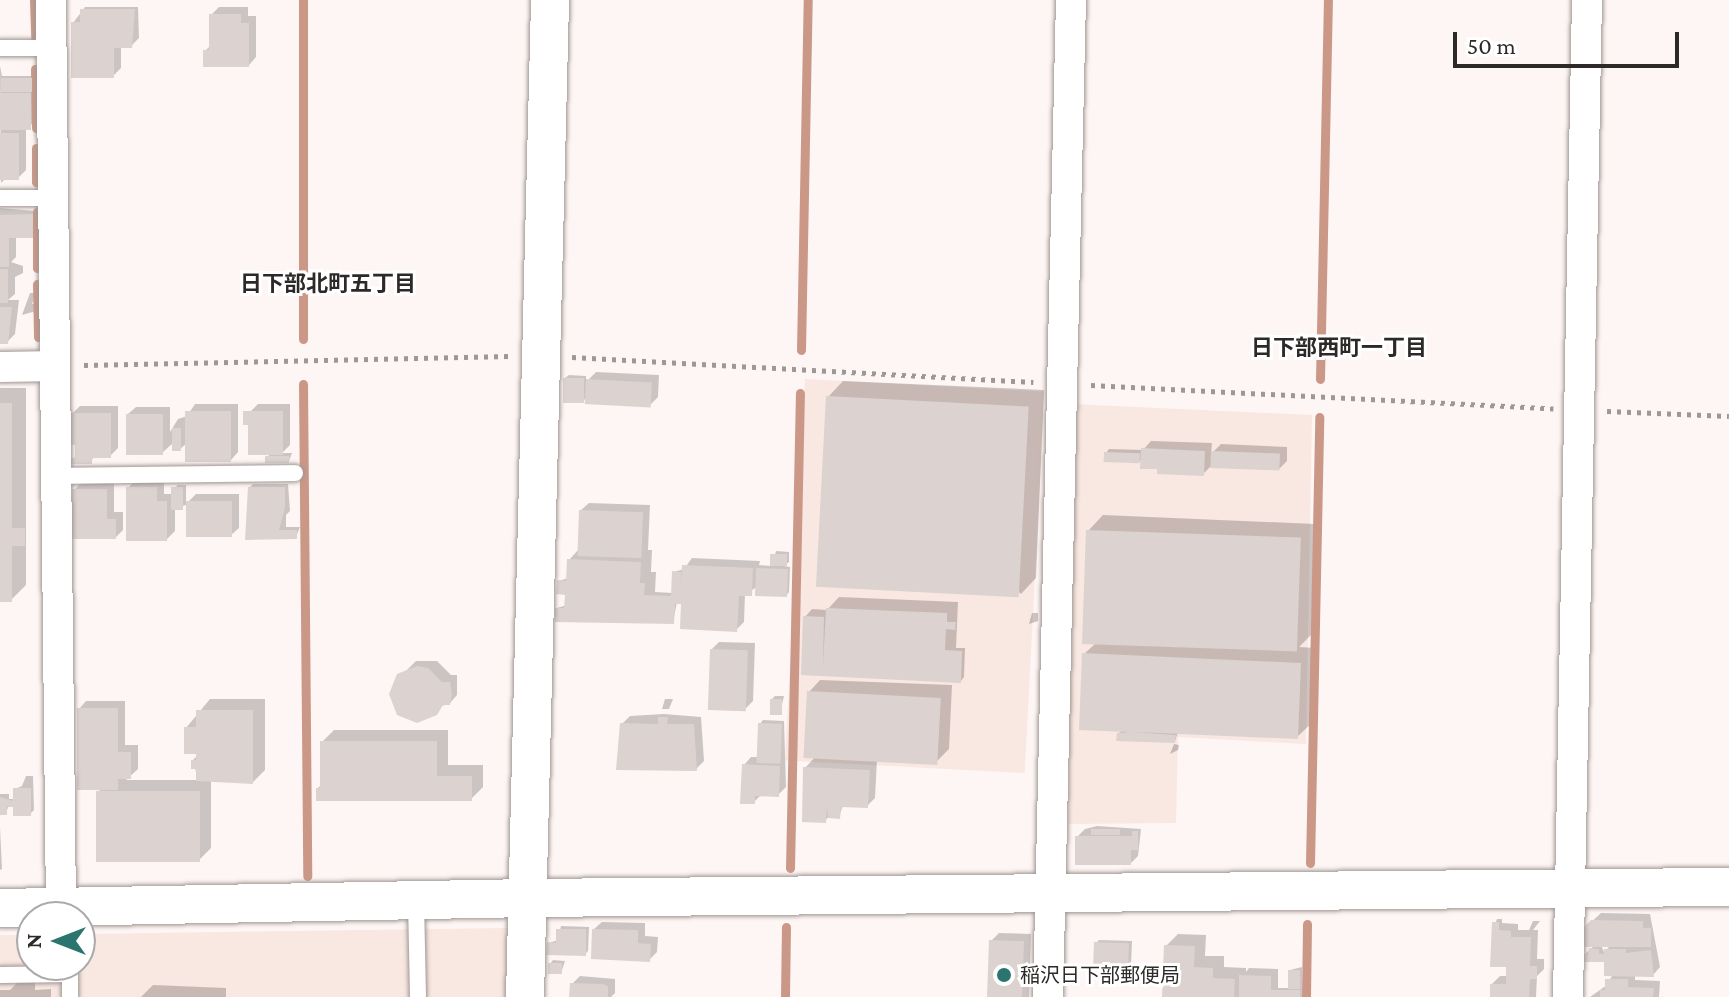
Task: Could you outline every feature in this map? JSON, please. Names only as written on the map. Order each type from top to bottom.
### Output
[{"type":"street","points":[[51,0],[61,901]]},
{"type":"street","points":[[525,997],[550,0]]},
{"type":"street","points":[[1048,997],[1071,0]]},
{"type":"street","points":[[1568,997],[1587,0]]},
{"type":"street","points":[[0,367],[55,366]]},
{"type":"street","points":[[96,906],[529,898],[1729,887]]},
{"type":"lane","points":[[0,48],[51,48]]},
{"type":"lane","points":[[0,198],[53,198]]},
{"type":"lane","points":[[56,476],[295,473]]},
{"type":"lane","points":[[416,901],[418,997]]},
{"type":"lane","points":[[0,975],[70,974],[70,997]]},
{"type":"path","points":[[55,366],[541,355],[1729,416]]},
{"type":"shaded area","points":[[805,379],[1045,392],[1025,773],[785,760]]},
{"type":"shaded area","points":[[1071,404],[1312,415],[1306,744],[1178,737],[1176,823],[1068,824]]},
{"type":"shaded area","points":[[509,928],[507,997],[0,997],[0,935],[16,935],[16,981],[96,981],[96,934]]},
{"type":"building","points":[[80,9],[135,9],[132,48],[114,48],[114,78],[71,78],[71,22],[80,22]]},
{"type":"building","points":[[209,14],[241,14],[241,23],[249,23],[249,67],[203,67],[203,50],[209,50]]},
{"type":"building","points":[[1,78],[32,78],[32,92],[1,92]]},
{"type":"building","points":[[0,93],[31,93],[31,130],[0,130]]},
{"type":"building","points":[[0,133],[19,133],[19,180],[0,180]]},
{"type":"building","points":[[33,214],[33,238],[9,238],[9,267],[0,267],[0,215]]},
{"type":"building","points":[[0,269],[8,269],[8,303],[0,303]]},
{"type":"building","points":[[0,307],[12,307],[8,344],[0,344]]},
{"type":"building","points":[[563,378],[584,378],[584,403],[563,403]]},
{"type":"building","points":[[586,379],[652,382],[651,407],[585,404]]},
{"type":"building","points":[[826,396],[1029,407],[1019,597],[816,587]]},
{"type":"building","points":[[0,403],[12,403],[12,528],[25,528],[25,546],[12,546],[12,602],[0,602]]},
{"type":"building","points":[[185,411],[231,411],[231,462],[185,462]]},
{"type":"building","points":[[243,411],[283,411],[283,455],[248,455],[248,425],[243,425]]},
{"type":"building","points":[[70,413],[111,413],[111,458],[92,458],[92,464],[70,464],[70,458],[75,458],[75,445],[70,445]]},
{"type":"building","points":[[126,414],[163,414],[163,455],[126,455]]},
{"type":"building","points":[[172,428],[181,428],[181,451],[172,451]]},
{"type":"building","points":[[1141,448],[1205,451],[1204,476],[1157,474],[1157,469],[1140,469]]},
{"type":"building","points":[[1211,451],[1280,453],[1279,470],[1210,468]]},
{"type":"building","points":[[1104,452],[1140,453],[1140,463],[1104,462]]},
{"type":"building","points":[[265,456],[289,456],[289,463],[265,463]]},
{"type":"building","points":[[126,487],[157,487],[157,501],[167,501],[167,541],[126,541]]},
{"type":"building","points":[[171,487],[183,487],[183,510],[171,510]]},
{"type":"building","points":[[248,487],[285,487],[285,508],[279,530],[297,530],[297,539],[245,540]]},
{"type":"building","points":[[72,489],[107,489],[107,519],[116,519],[116,539],[72,539]]},
{"type":"building","points":[[186,501],[232,501],[232,537],[186,537]]},
{"type":"building","points":[[579,510],[643,512],[641,558],[577,556]]},
{"type":"building","points":[[1086,530],[1301,538],[1297,651],[1082,644]]},
{"type":"building","points":[[770,554],[787,554],[787,566],[770,566]]},
{"type":"building","points":[[567,559],[641,562],[640,583],[645,583],[644,595],[671,596],[672,571],[681,572],[681,586],[682,565],[753,568],[752,596],[739,596],[737,632],[680,629],[681,604],[675,604],[674,624],[555,622],[555,608],[564,608],[565,595],[556,594],[557,580],[566,581]]},
{"type":"building","points":[[756,568],[788,569],[787,597],[755,596]]},
{"type":"building","points":[[826,608],[947,613],[947,622],[956,622],[955,630],[946,629],[945,650],[962,651],[961,683],[801,675],[803,616],[824,617],[823,666]]},
{"type":"building","points":[[710,649],[748,650],[746,711],[708,710]]},
{"type":"building","points":[[1082,653],[1301,663],[1298,739],[1134,732],[1176,735],[1175,743],[1116,741],[1117,733],[1128,732],[1079,730]]},
{"type":"building","points":[[417,666],[428,668],[442,682],[450,682],[452,694],[450,705],[443,705],[437,715],[417,723],[397,715],[389,694],[397,674]]},
{"type":"building","points":[[807,691],[941,698],[937,765],[803,758]]},
{"type":"building","points":[[770,699],[782,699],[782,715],[770,715]]},
{"type":"building","points":[[77,708],[118,708],[118,752],[131,752],[131,779],[118,779],[118,790],[77,790]]},
{"type":"building","points":[[196,710],[253,710],[253,784],[196,781],[196,769],[191,769],[191,760],[196,760],[196,754],[184,754],[184,727],[196,727]]},
{"type":"building","points":[[658,717],[668,717],[667,724],[694,724],[697,771],[616,770],[620,723],[658,724]]},
{"type":"building","points":[[758,723],[782,724],[781,764],[757,763]]},
{"type":"building","points":[[320,741],[437,741],[437,776],[472,776],[472,801],[316,801],[316,788],[320,788]]},
{"type":"building","points":[[742,764],[780,766],[779,797],[755,796],[755,804],[740,804]]},
{"type":"building","points":[[803,767],[870,770],[868,808],[841,807],[840,819],[828,818],[827,806],[826,823],[802,822]]},
{"type":"building","points":[[13,788],[31,788],[31,816],[13,816],[13,807],[7,807],[7,815],[0,815],[0,797],[13,801]]},
{"type":"building","points":[[96,791],[200,791],[200,862],[96,862]]},
{"type":"building","points":[[1091,829],[1120,829],[1120,835],[1091,835]]},
{"type":"building","points":[[1132,831],[1138,831],[1138,850],[1131,850],[1131,865],[1075,865],[1075,836],[1132,836]]},
{"type":"building","points":[[1591,920],[1643,921],[1643,928],[1651,928],[1651,947],[1584,947],[1584,927]]},
{"type":"building","points":[[1492,922],[1499,922],[1499,930],[1511,931],[1511,937],[1531,937],[1530,966],[1537,966],[1537,979],[1530,979],[1529,997],[1490,997],[1490,984],[1506,984],[1506,967],[1490,967]]},
{"type":"building","points":[[556,929],[586,929],[586,956],[546,955],[547,942],[556,943]]},
{"type":"building","points":[[592,929],[638,930],[638,943],[651,944],[650,962],[591,959]]},
{"type":"building","points":[[989,940],[1024,941],[1022,997],[987,997]]},
{"type":"building","points":[[1094,942],[1129,943],[1128,970],[1093,969]]},
{"type":"building","points":[[1164,945],[1195,946],[1194,967],[1213,968],[1213,978],[1235,979],[1234,997],[1162,997]]},
{"type":"building","points":[[1589,948],[1599,949],[1599,954],[1604,954],[1604,949],[1626,949],[1626,953],[1651,950],[1654,977],[1604,976],[1604,962],[1583,962],[1583,954],[1588,954]]},
{"type":"building","points":[[548,963],[562,963],[562,974],[548,974]]},
{"type":"building","points":[[1288,970],[1300,970],[1300,989],[1288,989]]},
{"type":"building","points":[[1239,975],[1271,976],[1271,990],[1300,990],[1300,997],[1239,997]]},
{"type":"building","points":[[1605,979],[1628,979],[1628,987],[1654,988],[1653,997],[1600,997],[1600,990],[1605,990]]},
{"type":"building","points":[[570,983],[603,984],[608,986],[608,997],[569,997]]},
{"type":"waterway","points":[[34,0],[35,38]]},
{"type":"waterway","points":[[303,0],[303,339]]},
{"type":"waterway","points":[[801,350],[808,0]]},
{"type":"waterway","points":[[1320,379],[1328,0]]},
{"type":"waterway","points":[[35,69],[36,128]]},
{"type":"waterway","points":[[36,148],[36,182]]},
{"type":"waterway","points":[[37,212],[37,268]]},
{"type":"waterway","points":[[37,284],[38,337]]},
{"type":"waterway","points":[[303,384],[307,876]]},
{"type":"waterway","points":[[790,868],[800,393]]},
{"type":"waterway","points":[[1310,863],[1319,417]]},
{"type":"waterway","points":[[1306,997],[1307,924]]},
{"type":"waterway","points":[[785,997],[786,927]]},
{"type":"place","name":"稲沢日下部郵便局","points":[[1004,975]]},
{"type":"district","name":"日下部北町五丁目","points":[[328,284]]},
{"type":"district","name":"日下部西町一丁目","points":[[1339,348]]}]
